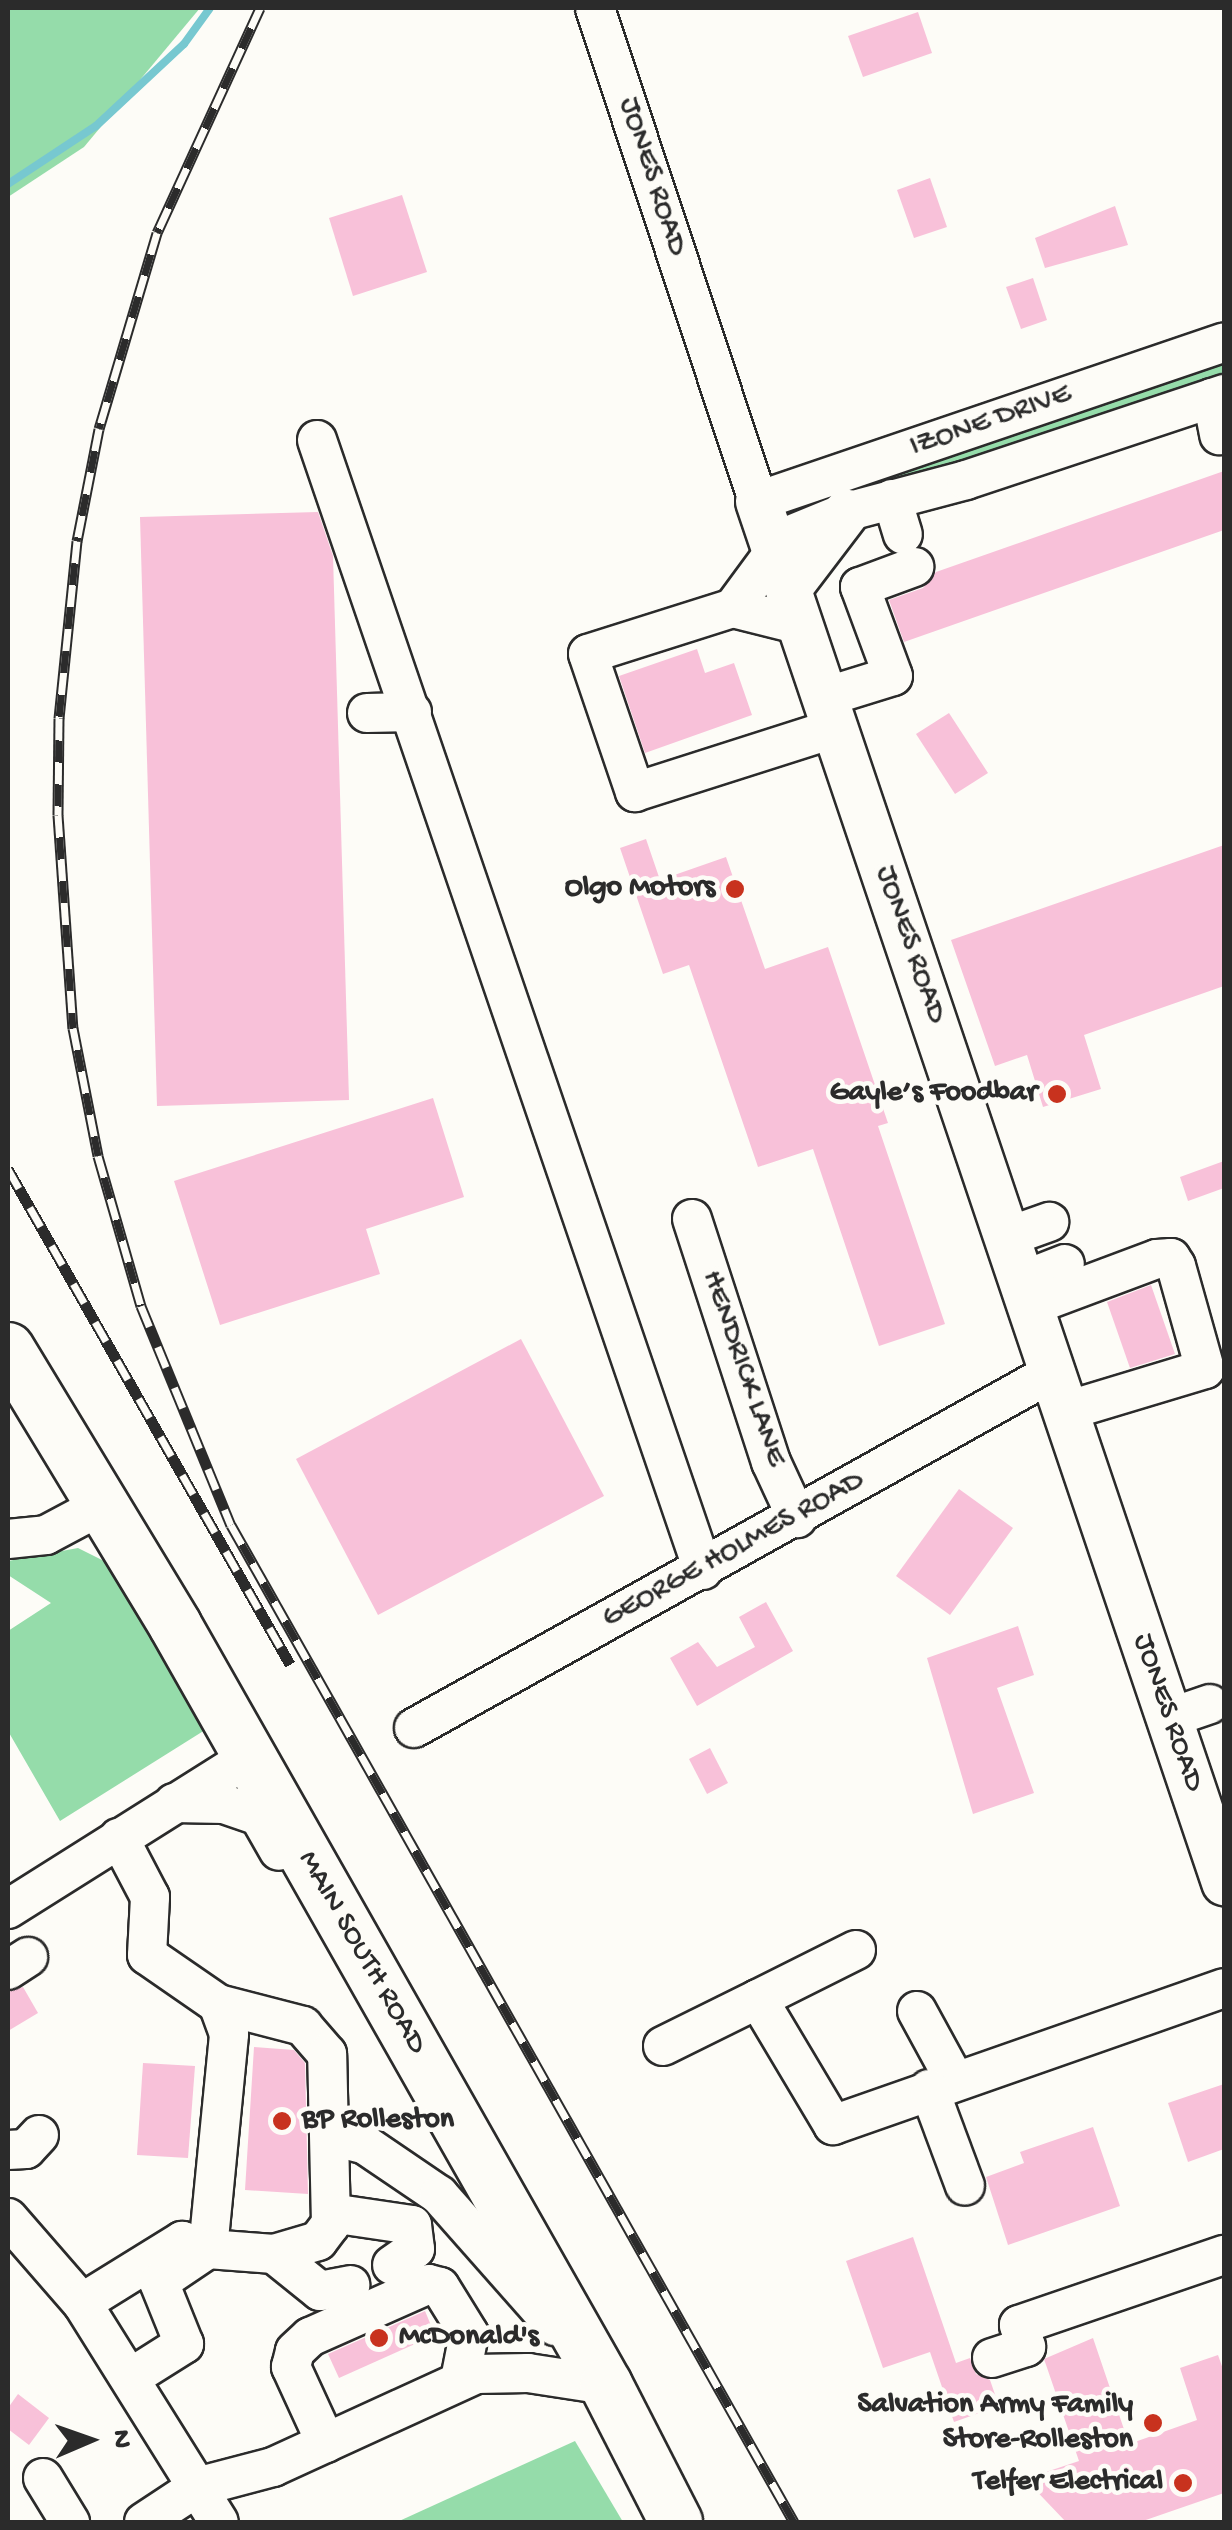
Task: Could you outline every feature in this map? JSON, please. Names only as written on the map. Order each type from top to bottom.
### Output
[{"type":"highway","name":"MAIN SOUTH ROAD","points":[[8,1309],[21,1369],[250,1756],[606,2385],[676,2522]]},
{"type":"main road","points":[[779,561],[846,512]]},
{"type":"main road","name":"JONES ROAD","points":[[779,561],[1059,1392],[1189,1711],[1224,1882]]},
{"type":"street","name":"JONES ROAD","points":[[595,8],[779,561]]},
{"type":"street","name":"IZONE DRIVE","points":[[779,561],[1224,342]]},
{"type":"street","name":"IZONE DRIVE","points":[[846,512],[903,533],[973,496],[1131,443],[1218,396]]},
{"type":"street","points":[[1218,396],[1219,435]]},
{"type":"street","points":[[317,440],[702,1570]]},
{"type":"street","points":[[779,561],[734,608],[588,654],[635,792],[830,713],[893,676],[860,587],[903,533]]},
{"type":"street","points":[[734,608],[779,561]]},
{"type":"street","points":[[367,714],[412,712]]},
{"type":"street","name":"HENDRICK LANE","points":[[692,1219],[771,1462],[796,1518]]},
{"type":"street","points":[[1007,1237],[1050,1222]]},
{"type":"street","name":"GEORGE HOLMES ROAD","points":[[414,1728],[796,1518],[1059,1392],[1205,1370],[1171,1258],[1026,1294]]},
{"type":"street","points":[[1026,1294],[1065,1264]]},
{"type":"street","points":[[8,1539],[46,1535],[104,1504]]},
{"type":"street","points":[[8,1909],[250,1756]]},
{"type":"street","points":[[174,1803],[224,1804],[259,1816],[422,2104],[466,2138]]},
{"type":"street","points":[[82,2302],[182,2240],[208,2249],[274,2254],[318,2240],[331,2214],[327,2054],[303,2026],[218,2004],[146,1955],[150,1897],[118,1838]]},
{"type":"street","points":[[663,2046],[856,1950]]},
{"type":"street","points":[[758,1999],[832,2125],[1224,1988]]},
{"type":"street","points":[[208,2249],[229,2034],[218,2004]]},
{"type":"street","points":[[917,2010],[942,2084],[965,2186]]},
{"type":"street","points":[[331,2136],[364,2144],[440,2195],[606,2385]]},
{"type":"street","points":[[331,2214],[412,2225],[415,2250],[392,2266]]},
{"type":"street","points":[[8,2218],[82,2302],[219,2522]]},
{"type":"street","points":[[130,2378],[184,2344],[159,2282],[208,2249]]},
{"type":"street","points":[[274,2254],[320,2291],[350,2285]]},
{"type":"street","points":[[992,2358],[1026,2347],[1019,2325],[1224,2255]]},
{"type":"street","points":[[326,2442],[291,2367],[295,2351],[310,2337],[429,2284],[440,2287],[469,2334],[460,2380]]},
{"type":"street","points":[[144,2522],[197,2487],[273,2467],[460,2380],[506,2372],[606,2385]]},
{"type":"street","points":[[43,2478],[70,2522]]},
{"type":"green space","points":[[8,8],[200,8],[84,147],[8,197]]},
{"type":"green space","points":[[1224,360],[1224,382],[1009,450],[847,495],[844,489]]},
{"type":"green space","points":[[78,1548],[104,1561],[205,1730],[60,1821],[8,1731],[8,1631],[51,1603],[8,1575],[8,1561]]},
{"type":"green space","points":[[575,2441],[623,2522],[397,2522]]},
{"type":"building","points":[[918,12],[932,53],[863,77],[848,36]]},
{"type":"building","points":[[930,178],[947,227],[914,238],[897,190]]},
{"type":"building","points":[[402,195],[427,272],[353,296],[329,218]]},
{"type":"building","points":[[1115,206],[1128,245],[1045,268],[1035,238]]},
{"type":"building","points":[[1033,278],[1047,320],[1021,329],[1006,287]]},
{"type":"building","points":[[1224,471],[1224,530],[904,642],[889,600],[923,588],[936,572]]},
{"type":"building","points":[[318,512],[333,556],[349,1100],[157,1106],[140,517]]},
{"type":"building","points":[[697,649],[705,673],[734,663],[752,715],[645,753],[619,676]]},
{"type":"building","points":[[949,713],[988,773],[955,794],[916,734]]},
{"type":"building","points":[[646,839],[660,880],[726,857],[765,969],[828,947],[888,1123],[878,1126],[945,1324],[879,1346],[813,1149],[758,1167],[689,965],[663,974],[620,848]]},
{"type":"building","points":[[1224,845],[1224,986],[1084,1035],[1101,1089],[1043,1107],[1027,1055],[995,1066],[951,940]]},
{"type":"building","points":[[433,1098],[464,1197],[366,1229],[380,1274],[220,1325],[174,1181]]},
{"type":"building","points":[[1224,1161],[1224,1188],[1188,1201],[1180,1177]]},
{"type":"building","points":[[1151,1285],[1175,1354],[1130,1368],[1107,1302]]},
{"type":"building","points":[[521,1339],[604,1496],[378,1615],[296,1459]]},
{"type":"building","points":[[959,1489],[1013,1528],[950,1615],[896,1576]]},
{"type":"building","points":[[766,1602],[793,1651],[697,1706],[670,1658],[698,1642],[717,1667],[755,1647],[739,1617]]},
{"type":"building","points":[[1018,1626],[1034,1675],[997,1688],[1034,1793],[973,1814],[927,1658]]},
{"type":"building","points":[[710,1748],[728,1783],[707,1794],[689,1759]]},
{"type":"building","points":[[23,1987],[38,2013],[8,2031],[8,1992]]},
{"type":"building","name":"BP Rolleston","points":[[254,2047],[294,2050],[305,2063],[308,2194],[245,2190]]},
{"type":"building","points":[[143,2063],[195,2066],[188,2158],[137,2155]]},
{"type":"building","points":[[1224,2084],[1224,2149],[1188,2162],[1168,2103]]},
{"type":"building","points":[[1093,2127],[1120,2206],[1008,2245],[986,2177],[1024,2163],[1020,2152]]},
{"type":"building","points":[[913,2237],[956,2363],[970,2358],[976,2374],[990,2380],[999,2406],[954,2422],[930,2352],[883,2368],[846,2261]]},
{"type":"building","name":"McDonald's","points":[[425,2311],[435,2335],[339,2378],[328,2354]]},
{"type":"building","points":[[1093,2338],[1129,2444],[1197,2420],[1180,2368],[1218,2355],[1224,2372],[1224,2493],[1140,2522],[1066,2522],[1025,2479],[1079,2461],[1044,2359]]},
{"type":"building","points":[[18,2394],[49,2418],[29,2445],[8,2429],[8,2408]]},
{"type":"waterway","points":[[8,184],[96,126],[184,44],[210,8]]},
{"type":"railway","points":[[260,8],[157,233],[99,429],[77,541],[59,718],[58,815],[73,1028],[98,1156],[141,1306],[231,1525],[794,2522]]},
{"type":"railway","points":[[8,1169],[290,1664]]},
{"type":"place","name":"Olgo Motors","points":[[735,889]]},
{"type":"place","name":"Gayle’s Foodbar","points":[[1057,1094]]},
{"type":"place","name":"BP Rolleston","points":[[282,2121]]},
{"type":"place","name":"McDonald's","points":[[379,2338]]},
{"type":"place","name":"Salvation Army Family Store-Rolleston","points":[[1153,2423]]},
{"type":"place","name":"Telfer Electrical","points":[[1183,2483]]}]
